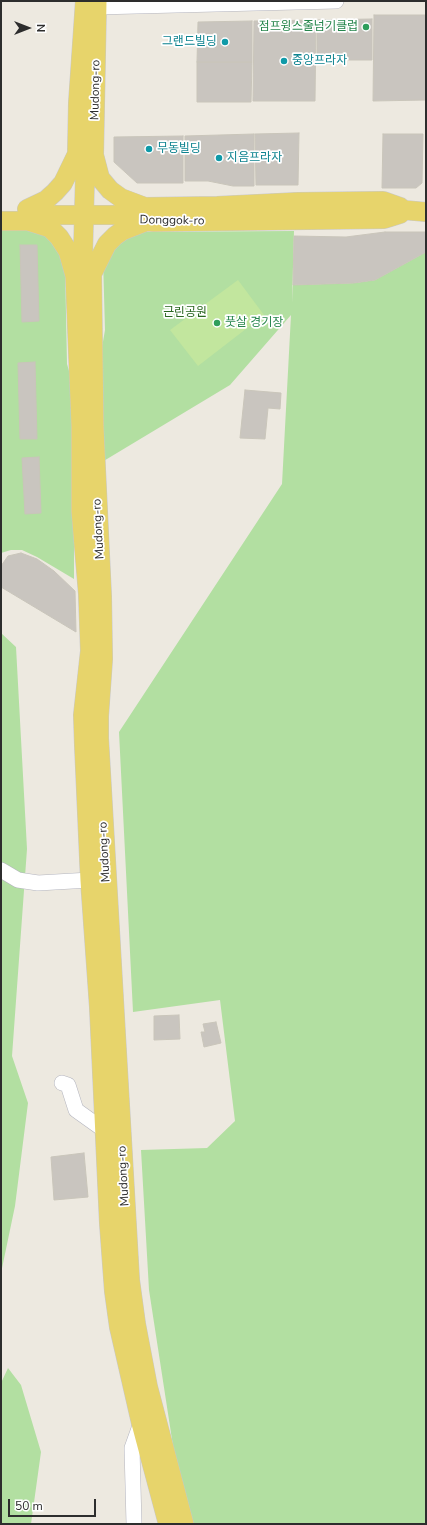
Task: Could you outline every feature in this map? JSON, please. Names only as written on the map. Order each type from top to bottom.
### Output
[{"type":"main road","name":"Mudong-ro","points":[[93,3],[86,154],[89,171],[85,176],[83,254],[90,267],[83,275],[80,426],[81,511],[88,594],[90,651],[84,715],[90,880],[96,954],[108,1223],[114,1291],[119,1327],[141,1423],[168,1524]]},
{"type":"main road","points":[[1,221],[27,215],[55,192],[86,154],[100,178],[110,190],[145,215],[112,238],[83,275],[59,237],[50,228],[27,215]]},
{"type":"main road","points":[[1,210],[27,215],[84,215]]},
{"type":"main road","name":"Donggok-ro","points":[[84,215],[126,215],[130,219],[145,215],[384,219],[400,214],[404,210],[426,212]]},
{"type":"main road","name":"Mudong-ro","points":[[83,275],[94,427],[102,597],[102,659],[99,738],[130,1280],[136,1324],[148,1387],[184,1524]]},
{"type":"street","points":[[93,3],[336,1]]},
{"type":"street","points":[[1,870],[18,880],[38,883],[90,880]]},
{"type":"street","points":[[62,1083],[68,1086],[76,1110],[104,1130]]},
{"type":"street","points":[[134,1524],[132,1448],[141,1423]]},
{"type":"green space","points":[[1,226],[47,233],[65,264],[67,364],[74,388],[74,579],[22,550],[11,550],[1,553]]},
{"type":"green space","name":"근린공원","points":[[294,231],[292,303],[293,285],[354,283],[375,280],[426,252],[426,1524],[185,1524],[149,1290],[141,1150],[207,1148],[235,1121],[220,1000],[133,1012],[119,732],[282,484],[291,315],[230,385],[102,462],[100,359],[105,330],[103,259],[133,232]]},
{"type":"green space","name":"풋살 경기장","points":[[238,280],[264,315],[198,366],[170,330]]},
{"type":"green space","points":[[1,633],[16,647],[27,849],[12,1056],[28,1103],[15,1206],[1,1273]]},
{"type":"green space","points":[[8,1368],[21,1385],[41,1452],[31,1524],[1,1524],[1,1383]]},
{"type":"building","points":[[374,15],[426,15],[426,100],[373,101]]},
{"type":"building","points":[[372,19],[372,60],[317,60],[317,20]]},
{"type":"building","name":"중앙프라자","points":[[316,20],[315,101],[253,101],[254,21]]},
{"type":"building","name":"그랜드빌딩","points":[[252,21],[252,62],[197,62],[198,22]]},
{"type":"building","points":[[197,62],[252,62],[251,102],[197,102]]},
{"type":"building","points":[[299,133],[298,185],[256,185],[255,134]]},
{"type":"building","name":"지음프라자","points":[[254,134],[254,186],[233,186],[208,181],[185,181],[185,136]]},
{"type":"building","points":[[383,134],[423,134],[422,183],[416,188],[382,188]]},
{"type":"building","name":"무동빌딩","points":[[183,136],[183,183],[137,183],[114,162],[114,137]]},
{"type":"building","points":[[385,232],[426,232],[426,252],[375,280],[354,283],[293,285],[294,236],[346,237]]},
{"type":"building","points":[[20,245],[37,245],[39,321],[22,322]]},
{"type":"building","points":[[35,362],[37,439],[20,439],[18,363]]},
{"type":"building","points":[[245,390],[281,393],[280,409],[268,408],[265,439],[240,438]]},
{"type":"building","points":[[39,457],[41,513],[25,514],[22,458]]},
{"type":"building","points":[[21,553],[37,559],[54,571],[75,591],[76,632],[1,587],[1,566],[8,556]]},
{"type":"building","points":[[179,1015],[180,1039],[154,1040],[154,1016]]},
{"type":"building","points":[[216,1022],[221,1043],[204,1047],[201,1032],[205,1032],[203,1024]]},
{"type":"building","points":[[84,1153],[88,1197],[54,1200],[51,1157]]},
{"type":"place","name":"점프윙스줄넘기클럽","points":[[366,27]]},
{"type":"place","name":"그랜드빌딩","points":[[225,42]]},
{"type":"place","name":"중앙프라자","points":[[284,61]]},
{"type":"place","name":"무동빌딩","points":[[149,149]]},
{"type":"place","name":"지음프라자","points":[[219,158]]},
{"type":"place","name":"풋살 경기장","points":[[217,323]]}]
